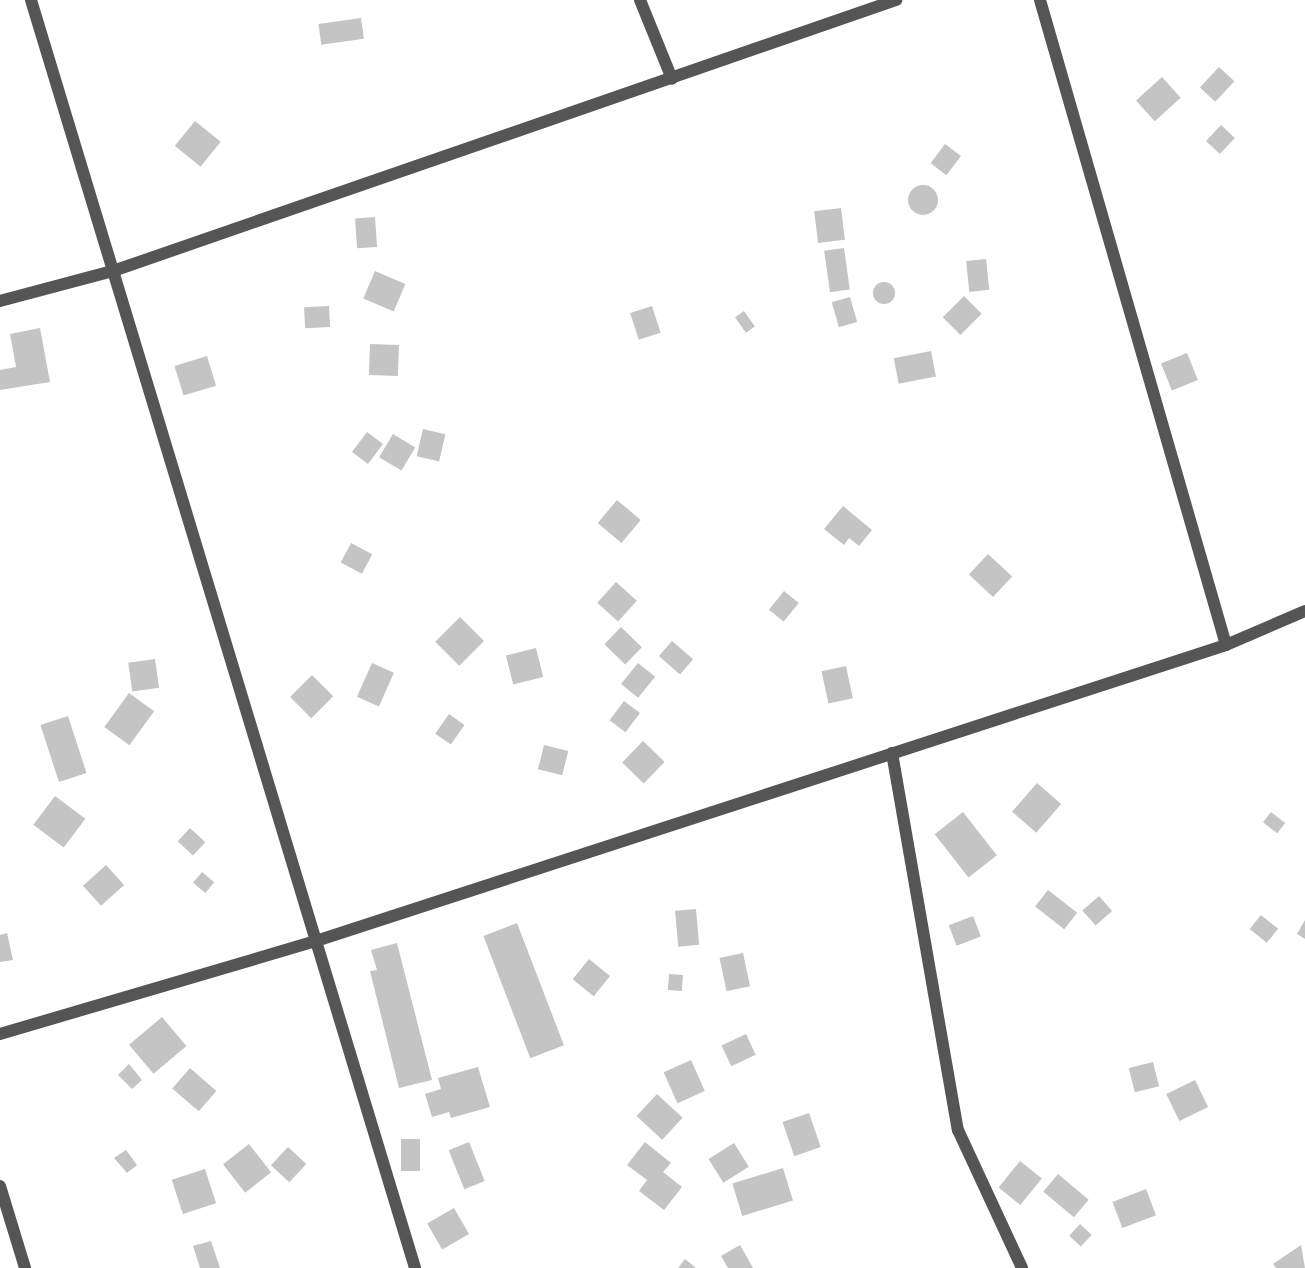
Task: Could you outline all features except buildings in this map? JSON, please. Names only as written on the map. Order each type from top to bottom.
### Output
[{"type":"street","points":[[31,0],[415,1268]]},
{"type":"street","points":[[640,0],[672,79]]},
{"type":"street","points":[[0,301],[113,271],[896,0]]},
{"type":"street","points":[[1040,0],[1226,645]]},
{"type":"street","points":[[0,1034],[316,941],[1226,645],[1305,611]]},
{"type":"street","points":[[892,753],[958,1130],[1022,1268]]},
{"type":"street","points":[[0,1186],[25,1268]]}]
